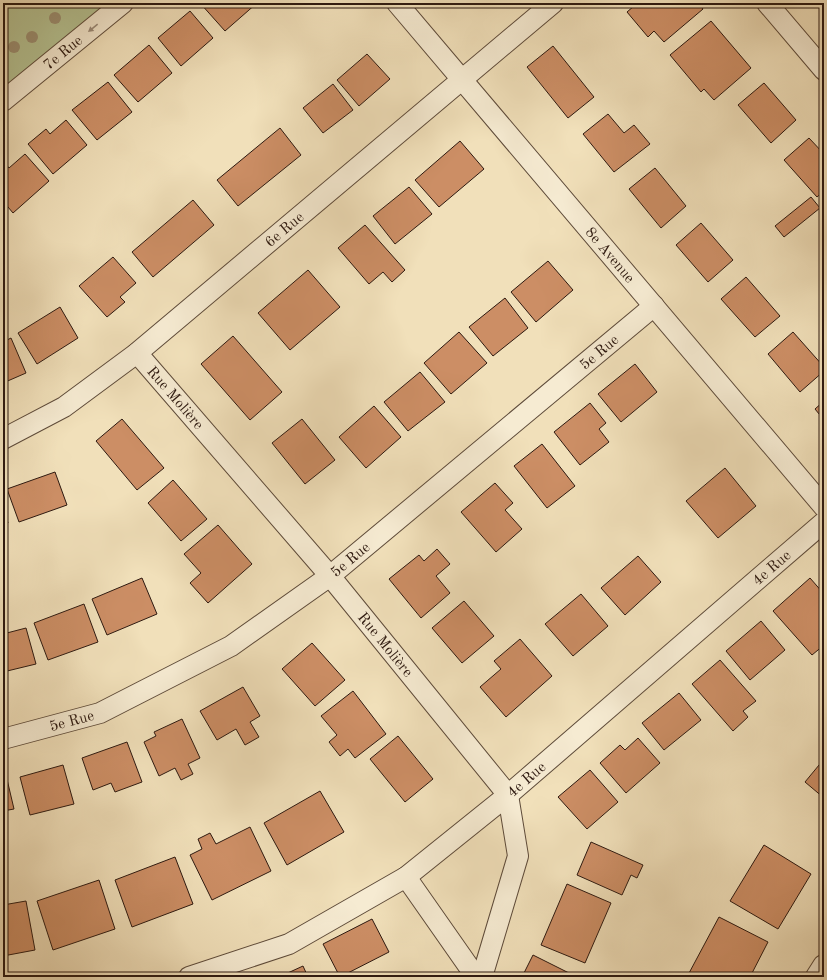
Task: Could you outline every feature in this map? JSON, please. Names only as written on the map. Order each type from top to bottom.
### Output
[{"type":"street","name":"7e Rue","points":[[3,101],[123,3]]},
{"type":"street","name":"8e Avenue","points":[[397,3],[824,507]]},
{"type":"street","name":"6e Rue","points":[[3,439],[64,407],[137,353],[553,3]]},
{"type":"street","points":[[767,3],[824,70]]},
{"type":"street","name":"5e Rue","points":[[3,739],[100,713],[231,646],[330,576],[654,306]]},
{"type":"street","name":"Rue Molière","points":[[137,353],[330,576],[508,795],[518,856],[482,977]]},
{"type":"street","name":"4e Rue","points":[[189,977],[289,944],[406,877],[508,795],[824,522]]},
{"type":"street","points":[[406,877],[476,977]]},
{"type":"street","points":[[818,977],[824,966]]},
{"type":"green space","points":[[3,3],[123,3],[3,101]]},
{"type":"building","points":[[200,3],[257,3],[225,31]]},
{"type":"building","points":[[631,3],[699,3],[703,9],[664,42],[654,31],[648,37],[627,12],[634,6]]},
{"type":"building","points":[[190,11],[213,38],[181,66],[158,38]]},
{"type":"building","points":[[711,21],[751,68],[714,100],[704,89],[701,92],[670,55]]},
{"type":"building","points":[[149,45],[172,73],[138,102],[114,75]]},
{"type":"building","points":[[553,46],[594,97],[568,118],[527,67]]},
{"type":"building","points":[[367,54],[390,79],[359,106],[337,80]]},
{"type":"building","points":[[108,82],[132,112],[97,140],[72,110]]},
{"type":"building","points":[[764,83],[796,120],[771,143],[738,105]]},
{"type":"building","points":[[333,84],[353,110],[323,133],[303,108]]},
{"type":"building","points":[[608,114],[624,133],[634,125],[650,144],[614,172],[583,134]]},
{"type":"building","points":[[66,120],[87,145],[53,174],[28,144],[46,129],[50,134]]},
{"type":"building","points":[[280,128],[301,155],[238,206],[217,180]]},
{"type":"building","points":[[809,138],[824,154],[824,191],[817,197],[784,160]]},
{"type":"building","points":[[460,141],[484,169],[439,207],[415,180]]},
{"type":"building","points":[[25,154],[49,181],[13,213],[3,201],[3,165],[5,163],[9,168]]},
{"type":"building","points":[[655,168],[686,206],[661,228],[629,189]]},
{"type":"building","points":[[409,187],[432,214],[395,244],[373,216]]},
{"type":"building","points":[[811,197],[820,208],[784,237],[775,226]]},
{"type":"building","points":[[193,200],[214,225],[153,277],[132,252]]},
{"type":"building","points":[[701,223],[733,260],[708,282],[676,245]]},
{"type":"building","points":[[365,225],[405,270],[392,282],[383,272],[369,284],[338,248]]},
{"type":"building","points":[[113,257],[136,283],[120,297],[125,302],[107,317],[79,286]]},
{"type":"building","points":[[548,261],[573,290],[536,322],[511,292]]},
{"type":"building","points":[[308,270],[340,307],[290,350],[258,313]]},
{"type":"building","points":[[746,277],[780,316],[755,337],[721,299]]},
{"type":"building","points":[[505,298],[528,328],[493,356],[469,327]]},
{"type":"building","points":[[60,307],[78,338],[37,364],[18,333]]},
{"type":"building","points":[[459,332],[487,363],[451,394],[424,363]]},
{"type":"building","points":[[793,332],[824,367],[824,371],[800,392],[768,354]]},
{"type":"building","points":[[233,336],[282,392],[250,420],[201,364]]},
{"type":"building","points":[[11,338],[26,373],[3,383],[3,342]]},
{"type":"building","points":[[635,364],[657,392],[621,422],[598,394]]},
{"type":"building","points":[[420,372],[445,402],[408,431],[384,402]]},
{"type":"building","points":[[824,401],[824,420],[815,409]]},
{"type":"building","points":[[590,403],[606,423],[599,429],[609,442],[580,465],[554,432]]},
{"type":"building","points":[[374,406],[401,437],[366,468],[339,437]]},
{"type":"building","points":[[122,419],[164,468],[137,490],[96,441]]},
{"type":"building","points":[[302,419],[335,460],[305,484],[272,443]]},
{"type":"building","points":[[542,444],[575,486],[547,508],[514,466]]},
{"type":"building","points":[[725,468],[756,506],[718,538],[686,501]]},
{"type":"building","points":[[55,472],[67,505],[19,522],[7,489]]},
{"type":"building","points":[[173,480],[207,519],[181,541],[148,503]]},
{"type":"building","points":[[495,483],[513,503],[505,510],[522,529],[496,552],[461,512]]},
{"type":"building","points":[[3,506],[8,523],[3,524]]},
{"type":"building","points":[[218,525],[252,564],[208,603],[190,583],[201,573],[184,554]]},
{"type":"building","points":[[437,549],[450,564],[436,576],[450,593],[421,618],[389,579],[419,555],[424,561]]},
{"type":"building","points":[[638,556],[661,582],[625,615],[601,588]]},
{"type":"building","points":[[142,578],[157,614],[107,635],[92,599]]},
{"type":"building","points":[[810,578],[824,594],[824,645],[812,655],[773,611]]},
{"type":"building","points":[[581,594],[608,626],[573,656],[545,624]]},
{"type":"building","points":[[464,601],[494,636],[462,663],[432,628]]},
{"type":"building","points":[[84,604],[98,642],[48,660],[34,623]]},
{"type":"building","points":[[761,621],[785,650],[750,680],[726,651]]},
{"type":"building","points":[[26,628],[36,664],[3,672],[3,634]]},
{"type":"building","points":[[520,639],[552,676],[506,717],[480,687],[501,669],[494,661]]},
{"type":"building","points":[[312,643],[345,680],[315,706],[282,669]]},
{"type":"building","points":[[720,660],[756,701],[743,711],[748,717],[733,731],[692,684]]},
{"type":"building","points":[[243,687],[260,716],[250,722],[259,737],[245,745],[236,729],[217,740],[200,711]]},
{"type":"building","points":[[353,691],[386,734],[355,758],[348,749],[340,756],[329,742],[337,735],[321,716]]},
{"type":"building","points":[[679,693],[701,720],[664,750],[642,723]]},
{"type":"building","points":[[182,719],[200,758],[188,764],[193,774],[181,780],[175,768],[159,776],[144,742],[156,736],[154,732]]},
{"type":"building","points":[[398,736],[433,779],[405,802],[370,759]]},
{"type":"building","points":[[638,738],[660,763],[626,793],[600,763],[620,745],[625,750]]},
{"type":"building","points":[[127,742],[142,782],[115,792],[111,783],[93,790],[82,758]]},
{"type":"building","points":[[824,759],[824,798],[805,782]]},
{"type":"building","points":[[63,765],[74,804],[30,815],[20,777]]},
{"type":"building","points":[[590,770],[618,802],[587,829],[558,797]]},
{"type":"building","points":[[6,775],[14,809],[3,811],[3,776]]},
{"type":"building","points":[[320,791],[344,832],[287,865],[264,823]]},
{"type":"building","points":[[250,827],[271,871],[212,900],[190,855],[202,849],[198,839],[210,833],[216,844]]},
{"type":"building","points":[[591,842],[643,865],[637,878],[631,875],[622,895],[577,875]]},
{"type":"building","points":[[764,845],[811,874],[778,929],[730,901]]},
{"type":"building","points":[[175,857],[193,904],[132,927],[115,880]]},
{"type":"building","points":[[99,880],[115,929],[53,950],[37,901]]},
{"type":"building","points":[[567,884],[611,903],[585,963],[541,945]]},
{"type":"building","points":[[26,901],[35,950],[3,956],[3,905]]},
{"type":"building","points":[[719,917],[768,942],[750,977],[692,977],[688,975]]},
{"type":"building","points":[[372,919],[389,952],[340,977],[323,944]]},
{"type":"building","points":[[533,955],[577,977],[522,977]]},
{"type":"building","points":[[303,966],[308,977],[279,977]]}]
